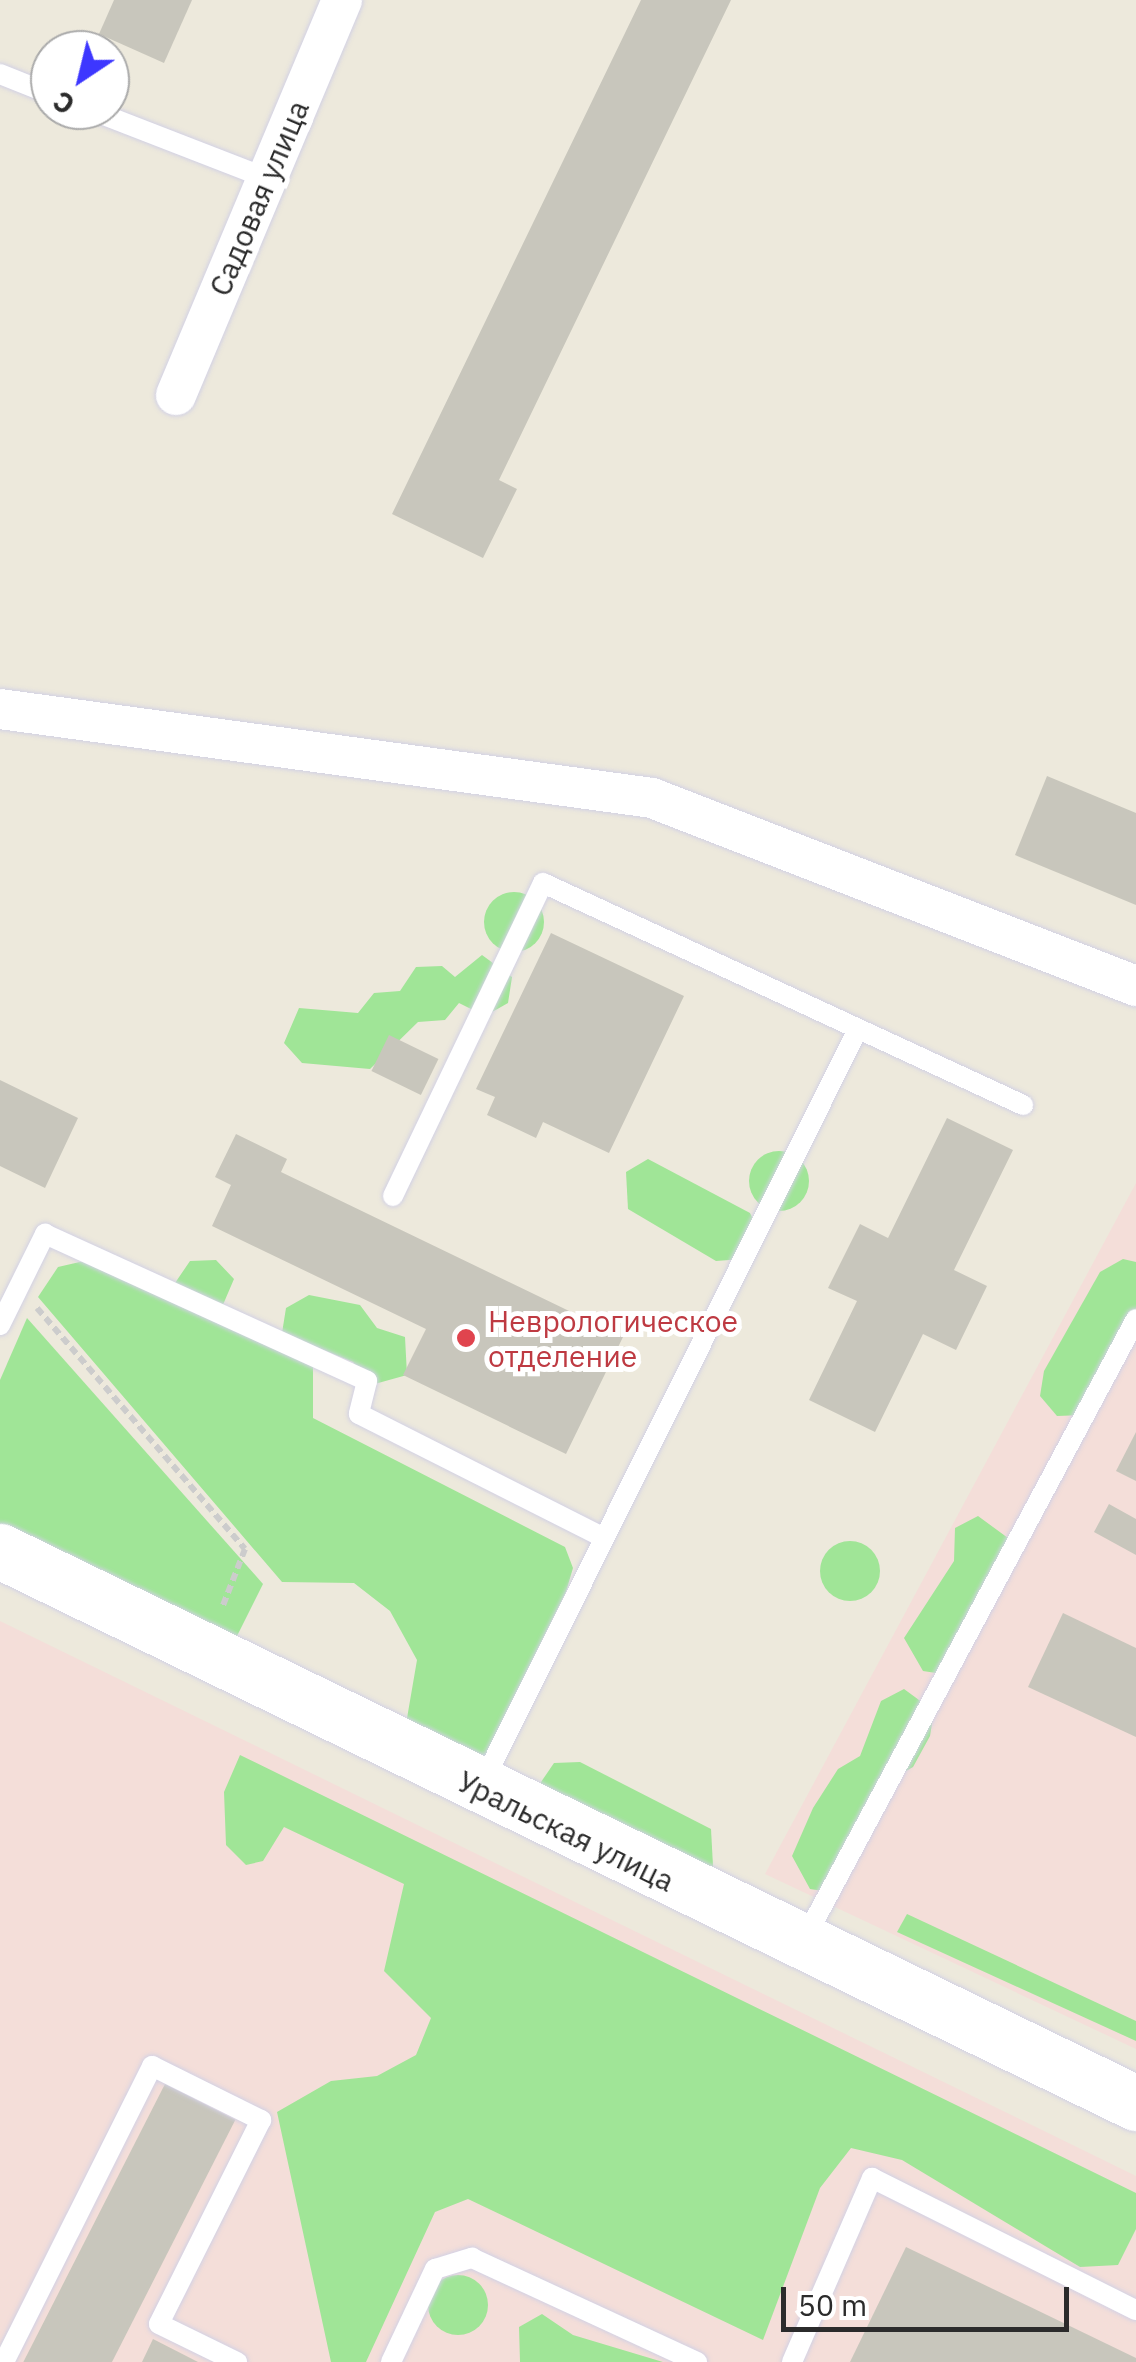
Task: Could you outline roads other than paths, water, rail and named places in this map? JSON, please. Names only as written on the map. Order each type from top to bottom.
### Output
[{"type":"street","name":"Садовая улица","points":[[176,396],[342,0]]},
{"type":"street","points":[[0,708],[652,798],[1136,986]]},
{"type":"street","name":"Уральская улица","points":[[0,1551],[801,1946],[1136,2102]]},
{"type":"lane","points":[[0,74],[30,86]]},
{"type":"lane","points":[[130,125],[266,178]]},
{"type":"lane","points":[[393,1196],[543,884],[855,1035],[1023,1105]]},
{"type":"lane","points":[[480,1788],[855,1035]]},
{"type":"lane","points":[[0,1325],[45,1234],[367,1380],[360,1414],[603,1537]]},
{"type":"lane","points":[[801,1946],[1136,1319]]},
{"type":"lane","points":[[4,2362],[152,2066],[261,2120],[159,2324],[237,2362]]},
{"type":"lane","points":[[792,2362],[872,2178],[1136,2310]]},
{"type":"lane","points":[[391,2362],[435,2269],[472,2258],[697,2362]]},
{"type":"place","name":"Неврологическое отделение","points":[[466,1338]]}]
